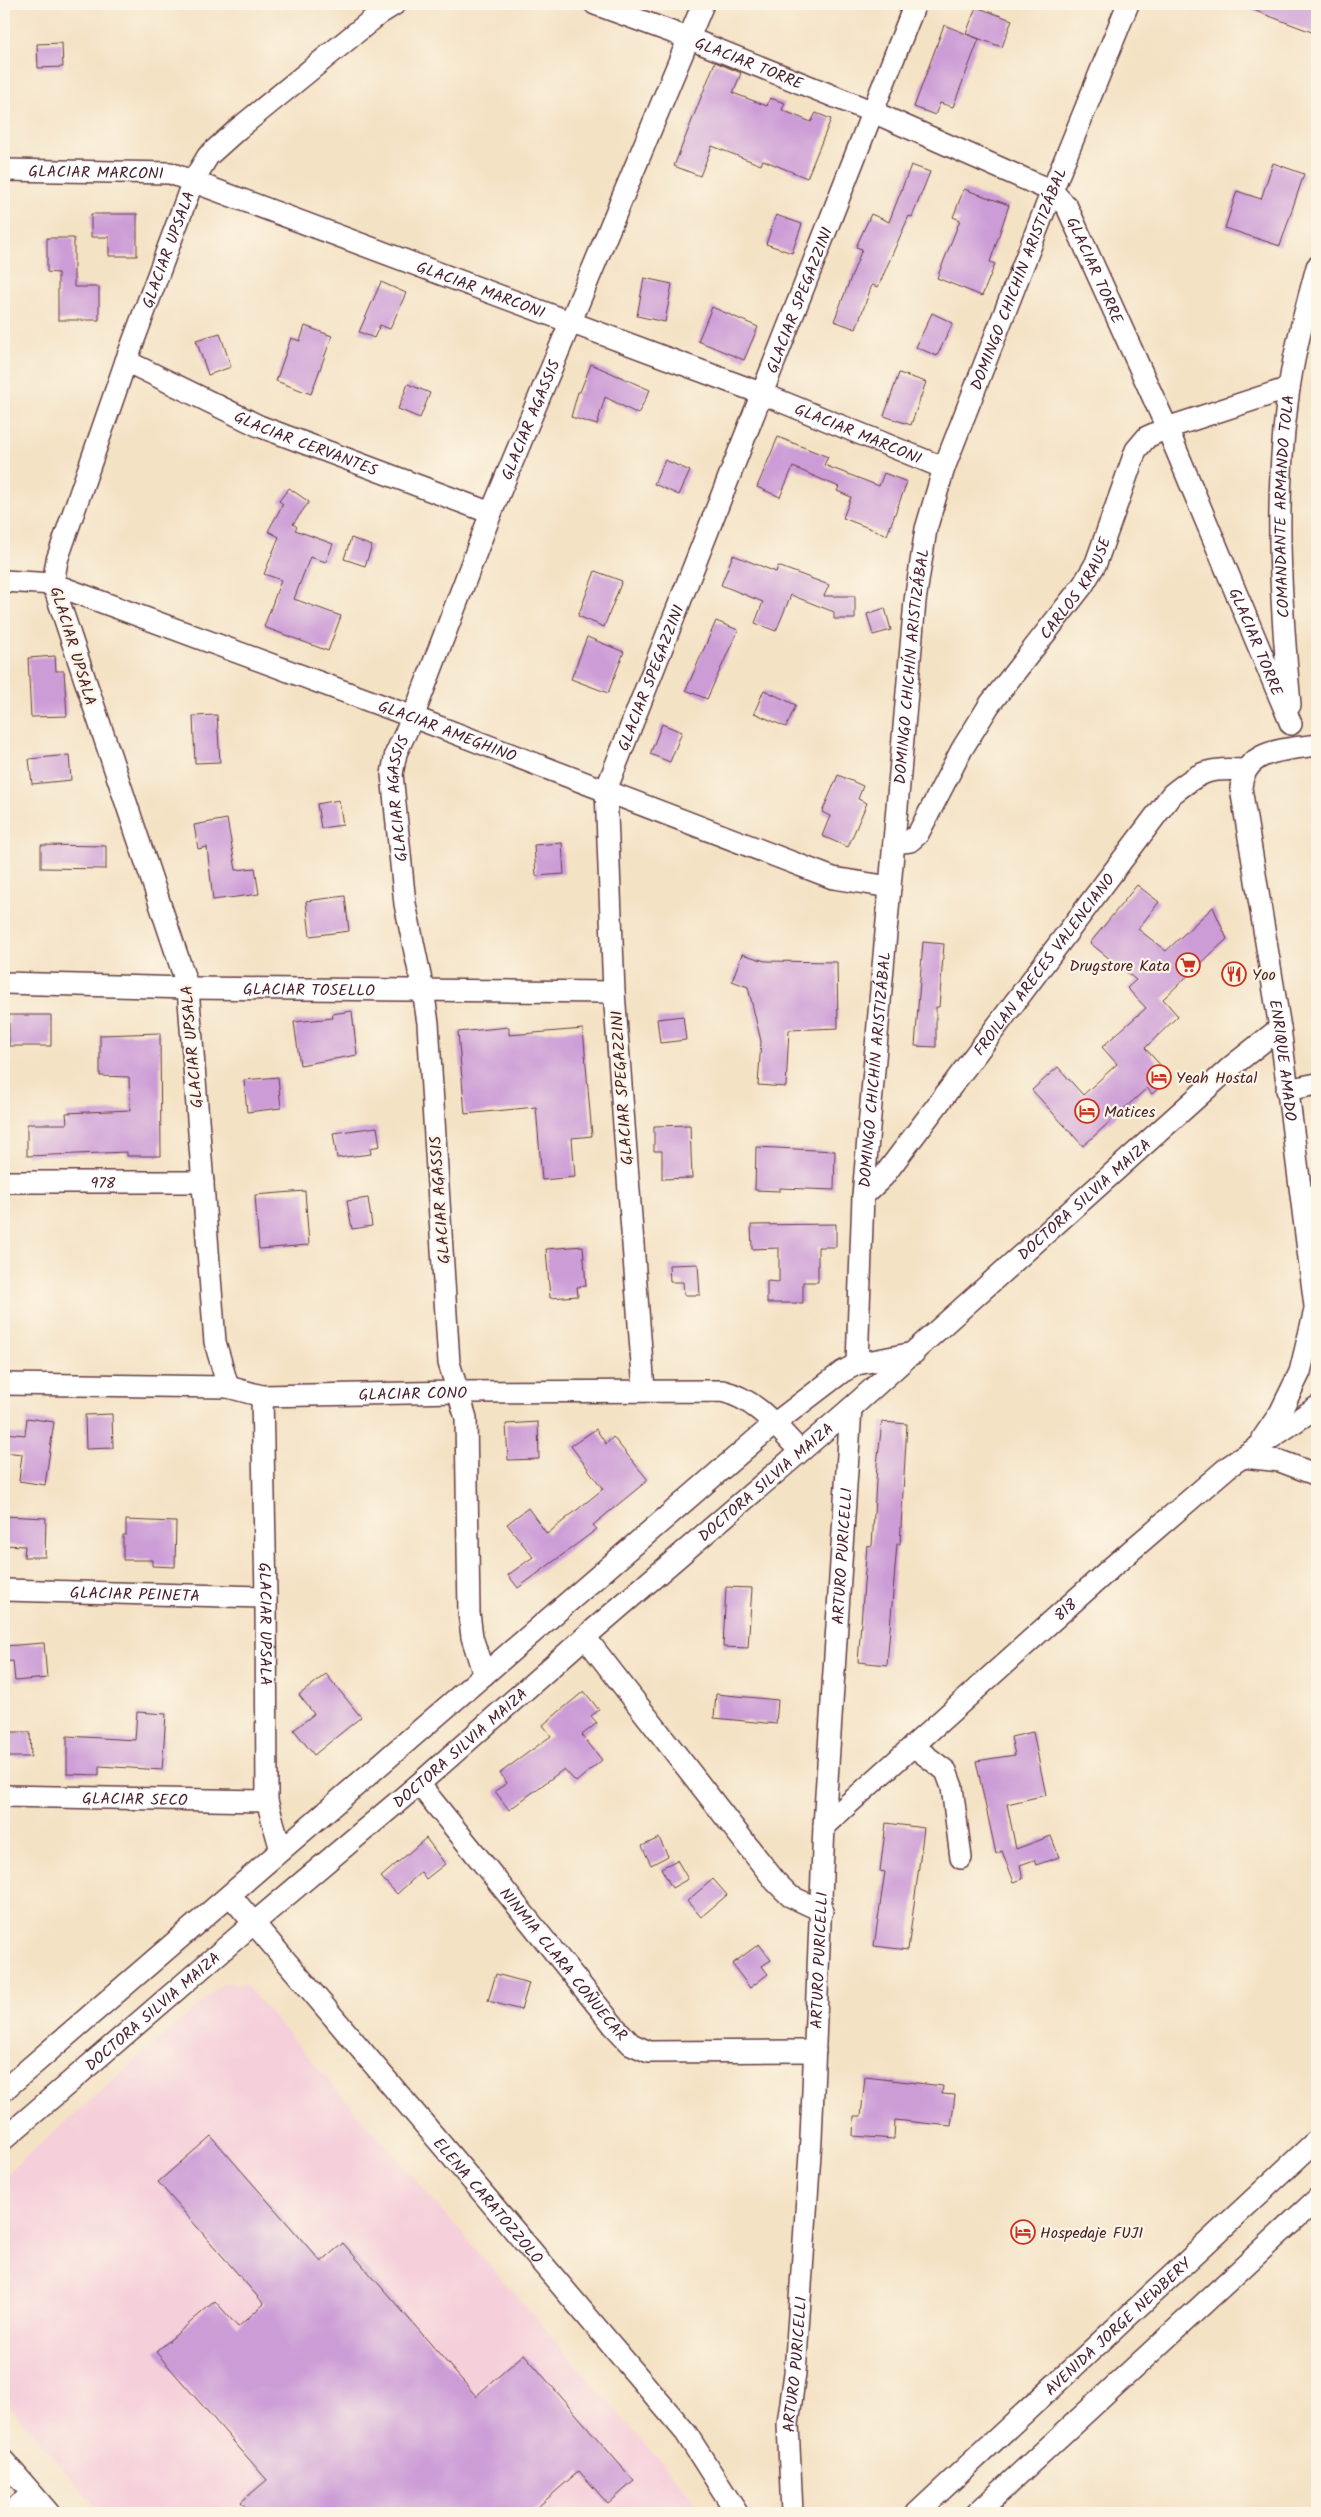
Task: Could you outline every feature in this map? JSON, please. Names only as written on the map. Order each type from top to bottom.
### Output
[{"type":"street","name":"GLACIAR UPSALA","points":[[228,1387],[215,1342],[188,988],[53,584],[57,560],[126,362],[193,181],[208,156],[238,129],[379,14],[395,4]]},
{"type":"street","name":"GLACIAR TORRE","points":[[595,4],[688,38],[873,112],[1052,190],[1066,207],[1167,428],[1291,724]]},
{"type":"street","name":"GLACIAR AGASSIS","points":[[484,1675],[472,1637],[469,1613],[466,1418],[449,1364],[428,1023],[405,904],[392,774],[396,753],[413,717],[490,513],[572,322],[703,4]]},
{"type":"street","name":"GLACIAR SPEGAZZINI","points":[[644,1390],[614,992],[606,790],[915,4]]},
{"type":"street","name":"DOMINGO CHICHÍN ARISTIZÁBAL","points":[[857,1364],[863,1196],[916,592],[926,528],[944,468],[1052,190],[1128,4]]},
{"type":"street","name":"GLACIAR MARCONI","points":[[4,170],[170,173],[763,394],[944,468]]},
{"type":"street","name":"COMANDANTE ARMANDO TOLA","points":[[1293,749],[1280,569],[1281,479],[1289,388],[1299,336],[1317,267]]},
{"type":"street","name":"GLACIAR CERVANTES","points":[[126,362],[259,426],[490,513]]},
{"type":"street","name":"CARLOS KRAUSE","points":[[894,843],[910,842],[918,834],[962,749],[990,704],[1083,585],[1096,563],[1136,450],[1147,437],[1167,428],[1289,388]]},
{"type":"street","name":"GLACIAR AMEGHINO","points":[[4,581],[53,584],[413,717],[833,878],[890,887]]},
{"type":"street","points":[[1244,770],[1252,761],[1262,755],[1317,745]]},
{"type":"street","name":"FROILAN ARECES VALENCIANO","points":[[863,1196],[883,1177],[1172,794],[1198,774],[1220,769],[1244,770]]},
{"type":"street","name":"ENRIQUE AMADO","points":[[1244,770],[1242,798],[1280,1028],[1316,1316]]},
{"type":"street","name":"GLACIAR TOSELLO","points":[[4,983],[188,988],[614,992]]},
{"type":"street","name":"DOCTORA SILVIA MAIZA","points":[[4,2140],[254,1923],[419,1784],[584,1637],[851,1408],[1232,1066],[1280,1028]]},
{"type":"street","points":[[1288,1090],[1317,1084]]},
{"type":"street","name":"978","points":[[4,1182],[203,1182]]},
{"type":"street","points":[[1316,1316],[1300,1372],[1280,1414],[1250,1452],[1317,1474]]},
{"type":"street","points":[[4,2090],[774,1424],[823,1384],[857,1364],[914,1353]]},
{"type":"street","name":"GLACIAR CONO","points":[[4,1384],[228,1387],[262,1396],[457,1392],[722,1391],[736,1394],[747,1400],[800,1451]]},
{"type":"street","name":"GLACIAR UPSALA","points":[[262,1396],[266,1597],[267,1802],[281,1850]]},
{"type":"street","name":"818","points":[[824,1826],[1112,1567],[1228,1467],[1317,1407]]},
{"type":"street","name":"ARTURO PURICELLI","points":[[792,2513],[788,2424],[795,2373],[806,2216],[822,1911],[824,1826],[851,1408]]},
{"type":"street","name":"GLACIAR PEINETA","points":[[4,1590],[266,1597]]},
{"type":"street","points":[[584,1637],[775,1881],[790,1896],[822,1911]]},
{"type":"street","points":[[914,1746],[946,1771],[952,1787],[961,1858]]},
{"type":"street","name":"NINMIA CLARA COÑUECAR","points":[[419,1784],[614,2026],[631,2044],[649,2052],[815,2051]]},
{"type":"street","name":"GLACIAR SECO","points":[[4,1796],[267,1802]]},
{"type":"street","name":"ELENA CARATOZZOLO","points":[[230,1895],[686,2433],[737,2513]]},
{"type":"street","name":"AVENIDA JORGE NEWBERY","points":[[917,2513],[1316,2144]]},
{"type":"street","points":[[977,2513],[1317,2199]]},
{"type":"street","points":[[4,2462],[49,2513]]},
{"type":"street","points":[[9,2513],[32,2494]]},
{"type":"shaded area","points":[[224,1983],[245,1984],[705,2513],[101,2513],[4,2400],[4,2176]]},
{"type":"building","points":[[1317,4],[1317,34],[1240,5]]},
{"type":"building","points":[[976,7],[1012,20],[1002,47],[966,34]]},
{"type":"building","points":[[944,25],[979,39],[953,107],[940,103],[935,115],[914,107]]},
{"type":"building","points":[[62,43],[63,67],[38,68],[37,44]]},
{"type":"building","points":[[715,62],[741,73],[733,93],[767,106],[770,98],[785,103],[782,110],[811,122],[816,113],[831,119],[807,178],[763,160],[761,165],[712,146],[700,176],[674,166]]},
{"type":"building","points":[[1273,163],[1304,174],[1280,246],[1225,228],[1237,191],[1261,199]]},
{"type":"building","points":[[911,165],[930,172],[912,217],[909,216],[878,287],[872,285],[856,329],[834,321],[862,249],[856,247],[871,214],[889,222]]},
{"type":"building","points":[[964,189],[1009,205],[990,262],[995,264],[982,296],[937,278],[960,220],[953,217]]},
{"type":"building","points":[[91,214],[137,214],[137,256],[109,256],[109,237],[91,237]]},
{"type":"building","points":[[776,215],[802,224],[792,253],[766,244]]},
{"type":"building","points":[[47,238],[74,238],[74,287],[99,287],[99,320],[58,320],[58,273],[47,272]]},
{"type":"building","points":[[644,278],[672,284],[665,322],[637,316]]},
{"type":"building","points":[[381,282],[406,293],[390,329],[380,325],[374,338],[359,332]]},
{"type":"building","points":[[712,307],[758,327],[744,360],[698,341]]},
{"type":"building","points":[[932,313],[953,323],[937,356],[916,347]]},
{"type":"building","points":[[305,326],[332,336],[311,394],[276,381],[291,338],[300,341]]},
{"type":"building","points":[[220,333],[231,367],[208,375],[196,340]]},
{"type":"building","points":[[591,364],[650,390],[638,414],[605,397],[597,425],[571,417],[578,392],[580,392]]},
{"type":"building","points":[[899,373],[926,382],[911,425],[884,416]]},
{"type":"building","points":[[408,384],[430,393],[420,418],[398,409]]},
{"type":"building","points":[[778,437],[828,457],[824,465],[879,486],[884,473],[907,482],[887,535],[843,518],[851,497],[837,491],[839,487],[793,467],[780,497],[757,487]]},
{"type":"building","points":[[665,460],[690,471],[679,495],[654,484]]},
{"type":"building","points":[[289,488],[309,502],[293,524],[297,527],[295,530],[333,544],[326,562],[310,557],[294,599],[341,616],[328,651],[264,627],[281,580],[264,574],[279,537],[268,531],[283,504],[279,501]]},
{"type":"building","points":[[351,538],[372,546],[365,566],[344,559]]},
{"type":"building","points":[[733,555],[776,572],[778,566],[829,585],[824,596],[855,596],[855,619],[834,619],[834,612],[791,595],[776,631],[755,623],[763,602],[721,585]]},
{"type":"building","points":[[595,571],[622,581],[604,627],[578,616]]},
{"type":"building","points":[[885,608],[891,630],[873,635],[867,614]]},
{"type":"building","points":[[716,621],[738,630],[707,699],[686,690]]},
{"type":"building","points":[[587,637],[624,652],[608,693],[571,679]]},
{"type":"building","points":[[55,656],[56,671],[64,671],[67,716],[31,717],[28,658]]},
{"type":"building","points":[[764,690],[796,705],[786,727],[754,713]]},
{"type":"building","points":[[217,715],[220,762],[195,763],[193,716]]},
{"type":"building","points":[[662,724],[682,732],[670,762],[650,754]]},
{"type":"building","points":[[69,755],[71,780],[32,784],[29,759]]},
{"type":"building","points":[[838,775],[863,786],[858,799],[867,803],[848,847],[822,836],[830,816],[822,812]]},
{"type":"building","points":[[339,800],[343,825],[321,828],[317,804]]},
{"type":"building","points":[[227,819],[236,870],[255,868],[259,894],[213,900],[207,847],[198,849],[194,825]]},
{"type":"building","points":[[562,843],[564,874],[536,876],[534,845]]},
{"type":"building","points":[[41,845],[106,846],[106,869],[41,868]]},
{"type":"building","points":[[1137,885],[1159,902],[1138,929],[1166,951],[1213,907],[1227,939],[1163,999],[1178,1016],[1145,1048],[1171,1077],[1152,1094],[1147,1088],[1083,1146],[1032,1090],[1058,1067],[1083,1095],[1117,1064],[1102,1047],[1146,1008],[1127,988],[1136,980],[1090,943]]},
{"type":"building","points":[[345,896],[349,931],[310,936],[306,901]]},
{"type":"building","points":[[923,942],[944,944],[939,1007],[936,1007],[936,1047],[915,1046]]},
{"type":"building","points":[[742,954],[765,961],[837,962],[838,1028],[789,1030],[786,1087],[758,1085],[761,1041],[748,987],[732,981]]},
{"type":"building","points":[[352,1011],[357,1055],[300,1065],[294,1022],[333,1018],[332,1014]]},
{"type":"building","points":[[9,1015],[51,1015],[51,1046],[9,1046]]},
{"type":"building","points":[[683,1016],[686,1040],[660,1043],[657,1019]]},
{"type":"building","points":[[509,1027],[509,1035],[583,1029],[592,1136],[572,1138],[575,1177],[542,1180],[536,1107],[465,1114],[458,1032]]},
{"type":"building","points":[[160,1033],[161,1156],[127,1156],[127,1152],[27,1156],[27,1124],[67,1124],[66,1113],[130,1110],[129,1077],[100,1076],[100,1035]]},
{"type":"building","points":[[278,1077],[281,1108],[247,1112],[244,1080]]},
{"type":"building","points":[[690,1125],[692,1178],[662,1179],[662,1151],[654,1151],[654,1126]]},
{"type":"building","points":[[377,1127],[380,1146],[370,1148],[371,1154],[337,1158],[333,1133]]},
{"type":"building","points":[[756,1147],[835,1151],[834,1190],[780,1188],[780,1191],[755,1190]]},
{"type":"building","points":[[305,1191],[309,1245],[259,1249],[255,1195]]},
{"type":"building","points":[[368,1198],[372,1226],[352,1229],[347,1201]]},
{"type":"building","points":[[836,1224],[836,1247],[818,1247],[818,1282],[803,1282],[803,1303],[767,1303],[767,1281],[779,1282],[779,1248],[752,1249],[751,1225]]},
{"type":"building","points":[[583,1246],[586,1286],[577,1287],[578,1296],[550,1298],[546,1249]]},
{"type":"building","points":[[698,1264],[700,1295],[684,1295],[683,1282],[670,1282],[669,1265]]},
{"type":"building","points":[[112,1414],[113,1448],[86,1449],[85,1415]]},
{"type":"building","points":[[27,1418],[54,1422],[45,1485],[19,1481],[22,1454],[4,1452],[5,1433],[25,1435]]},
{"type":"building","points":[[538,1422],[539,1459],[508,1460],[506,1424]]},
{"type":"building","points":[[882,1422],[907,1424],[900,1544],[897,1544],[887,1665],[858,1662],[867,1545],[872,1546],[877,1465]]},
{"type":"building","points":[[596,1429],[606,1444],[613,1437],[648,1480],[593,1525],[597,1529],[518,1588],[508,1575],[533,1557],[507,1524],[528,1508],[547,1534],[603,1489],[571,1446]]},
{"type":"building","points":[[4,1516],[46,1518],[45,1557],[24,1557],[25,1546],[4,1545]]},
{"type":"building","points":[[126,1520],[176,1522],[175,1567],[152,1566],[152,1560],[123,1560],[123,1535],[126,1535]]},
{"type":"building","points":[[726,1587],[752,1588],[748,1648],[723,1647]]},
{"type":"building","points":[[44,1643],[47,1678],[15,1681],[13,1661],[4,1662],[4,1646]]},
{"type":"building","points":[[326,1674],[361,1717],[314,1755],[294,1730],[314,1714],[299,1695]]},
{"type":"building","points":[[584,1691],[599,1710],[591,1716],[597,1723],[582,1735],[602,1760],[576,1782],[564,1769],[509,1810],[495,1791],[507,1783],[500,1773],[551,1736],[543,1725]]},
{"type":"building","points":[[716,1694],[778,1700],[776,1724],[714,1718]]},
{"type":"building","points":[[137,1712],[166,1714],[162,1770],[99,1766],[99,1775],[67,1774],[67,1736],[135,1740]]},
{"type":"building","points":[[4,1732],[30,1732],[31,1757],[4,1757]]},
{"type":"building","points":[[1033,1732],[1046,1795],[1007,1804],[1016,1849],[1051,1836],[1059,1857],[1036,1865],[1034,1860],[1020,1865],[1023,1879],[1014,1882],[1002,1851],[996,1854],[976,1761],[1015,1755],[1011,1737]]},
{"type":"building","points":[[886,1823],[924,1828],[908,1950],[874,1946],[885,1872],[880,1871]]},
{"type":"building","points":[[426,1838],[445,1864],[426,1879],[421,1872],[397,1894],[381,1877]]},
{"type":"building","points":[[659,1838],[668,1856],[651,1865],[642,1846]]},
{"type":"building","points":[[677,1860],[688,1879],[672,1888],[661,1868]]},
{"type":"building","points":[[713,1879],[727,1895],[701,1917],[687,1901]]},
{"type":"building","points":[[759,1944],[771,1960],[762,1966],[768,1974],[750,1988],[732,1964]]},
{"type":"building","points":[[496,1974],[529,1983],[521,2010],[488,2001]]},
{"type":"building","points":[[865,2077],[943,2086],[942,2094],[955,2095],[951,2126],[895,2120],[894,2139],[853,2136],[854,2116],[861,2116]]},
{"type":"building","points":[[211,2136],[321,2262],[343,2243],[476,2396],[524,2354],[634,2481],[608,2504],[579,2471],[531,2513],[251,2513],[241,2502],[267,2480],[156,2352],[215,2301],[238,2327],[264,2304],[158,2182]]},
{"type":"place","name":"Drugstore Kata","points":[[1188,965]]},
{"type":"place","name":"Yoo","points":[[1234,974]]},
{"type":"place","name":"Yeah Hostal","points":[[1159,1077]]},
{"type":"place","name":"Matices","points":[[1087,1111]]},
{"type":"place","name":"Hospedaje FUJI","points":[[1023,2232]]}]
